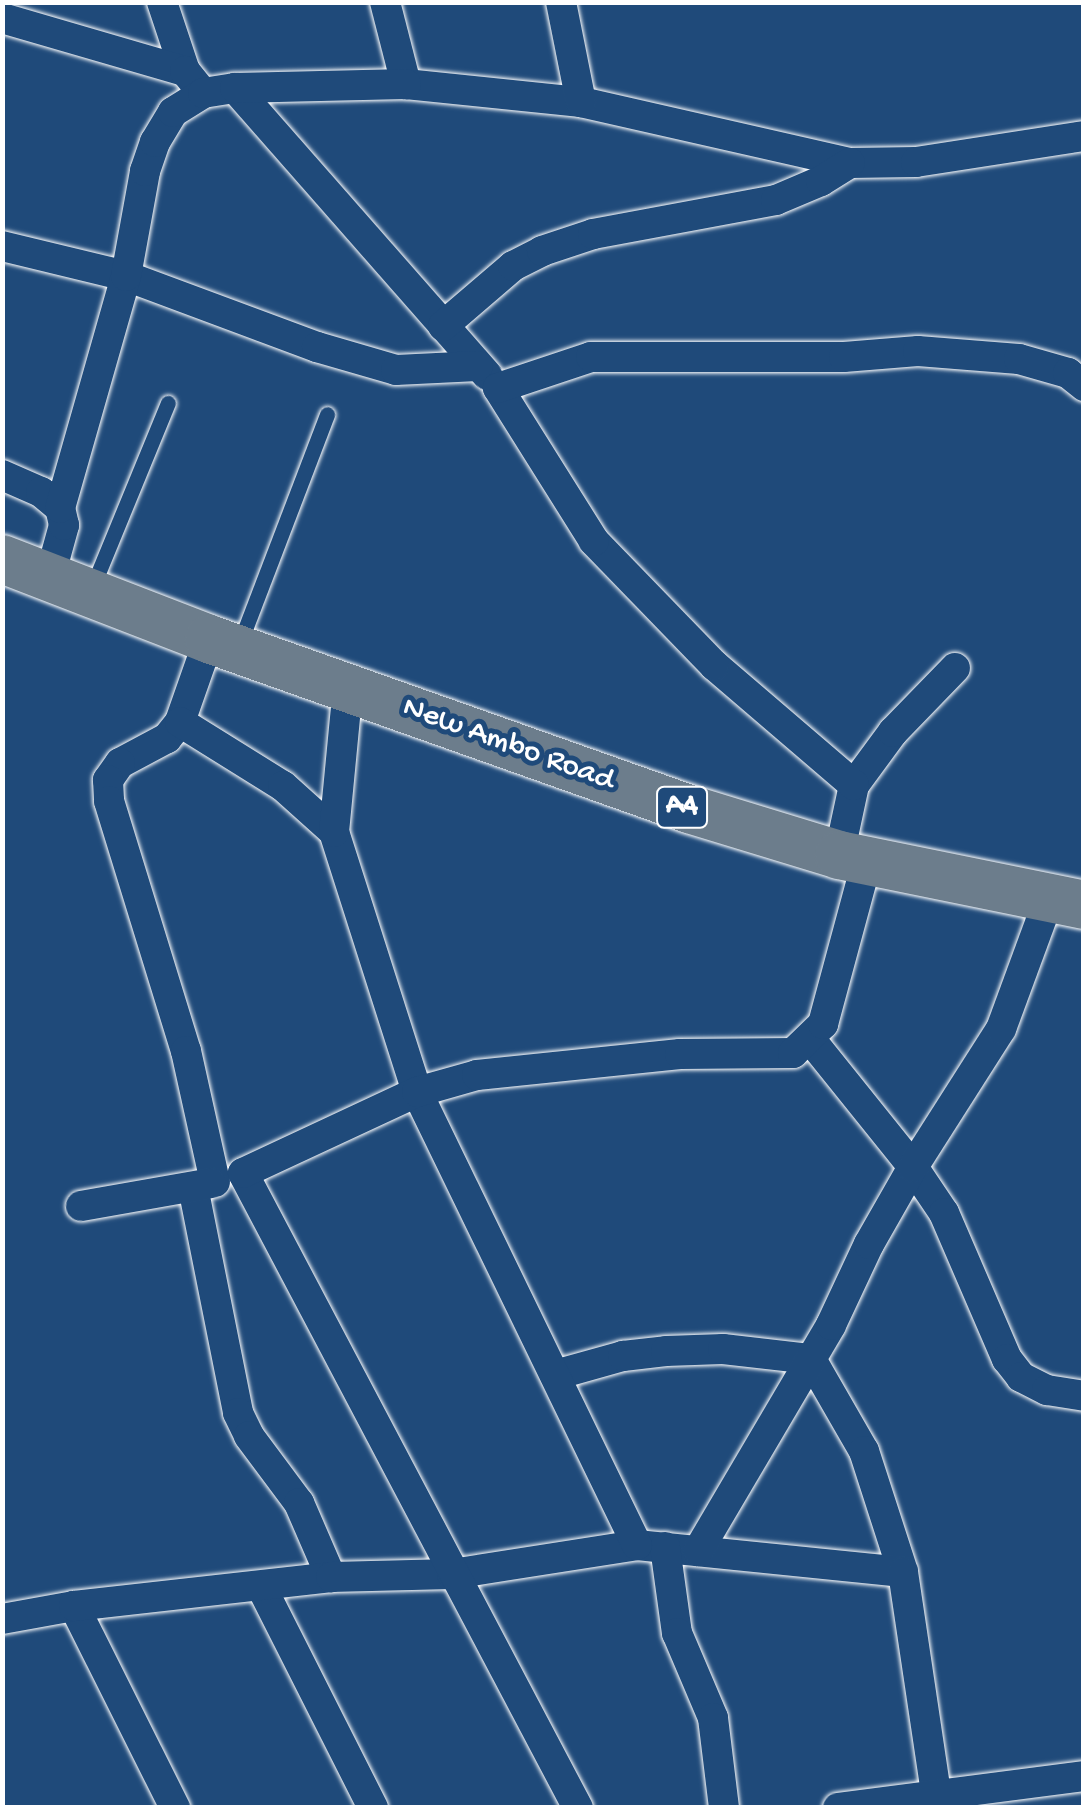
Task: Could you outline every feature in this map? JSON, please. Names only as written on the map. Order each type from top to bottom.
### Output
[{"type":"main road","name":"New Ambo Road","points":[[2,559],[513,750],[853,858],[1066,903]]},
{"type":"street","points":[[162,2],[194,82]]},
{"type":"street","points":[[385,2],[406,84]]},
{"type":"street","points":[[561,2],[582,102]]},
{"type":"street","points":[[9,14],[194,82],[235,88],[406,84],[582,102],[850,163],[916,162],[1084,136]]},
{"type":"street","points":[[70,584],[60,508],[126,276],[154,142],[194,82]]},
{"type":"street","points":[[235,88],[488,376],[594,541],[714,665],[854,784]]},
{"type":"street","points":[[442,326],[513,266],[542,251],[593,234],[776,200],[822,181],[850,163]]},
{"type":"street","points":[[2,246],[126,276],[396,370],[488,376],[591,357],[844,358],[918,351],[1020,359],[1068,373],[1084,386]]},
{"type":"street","points":[[2,475],[41,492],[60,508]]},
{"type":"street","points":[[223,644],[167,738],[111,772],[110,801],[186,1051],[217,1181],[238,1412],[249,1436],[299,1504],[331,1577]]},
{"type":"street","points":[[80,1206],[217,1181],[417,1092],[478,1075],[680,1054],[793,1053],[811,1040],[823,1024],[853,858],[854,784],[870,758],[955,668]]},
{"type":"street","points":[[348,687],[334,832],[417,1092],[555,1375],[651,1546],[676,1633],[713,1718],[724,1808]]},
{"type":"street","points":[[180,722],[284,786],[334,832]]},
{"type":"street","points":[[698,1551],[812,1359],[913,1166],[1002,1029],[1066,903]]},
{"type":"street","points":[[811,1040],[913,1166],[944,1214],[1007,1359],[1021,1377],[1047,1390],[1084,1396]]},
{"type":"street","points":[[217,1181],[452,1574],[578,1808]]},
{"type":"street","points":[[555,1375],[623,1356],[666,1350],[722,1349],[812,1359]]},
{"type":"street","points":[[812,1359],[864,1452],[902,1572],[936,1794]]},
{"type":"street","points":[[2,1619],[74,1606],[262,1588],[331,1577],[452,1574],[651,1546],[902,1572]]},
{"type":"street","points":[[262,1588],[373,1808]]},
{"type":"street","points":[[74,1606],[176,1808]]},
{"type":"street","points":[[838,1808],[1084,1776]]},
{"type":"lane","points":[[70,584],[168,403]]},
{"type":"lane","points":[[223,644],[327,414]]}]
